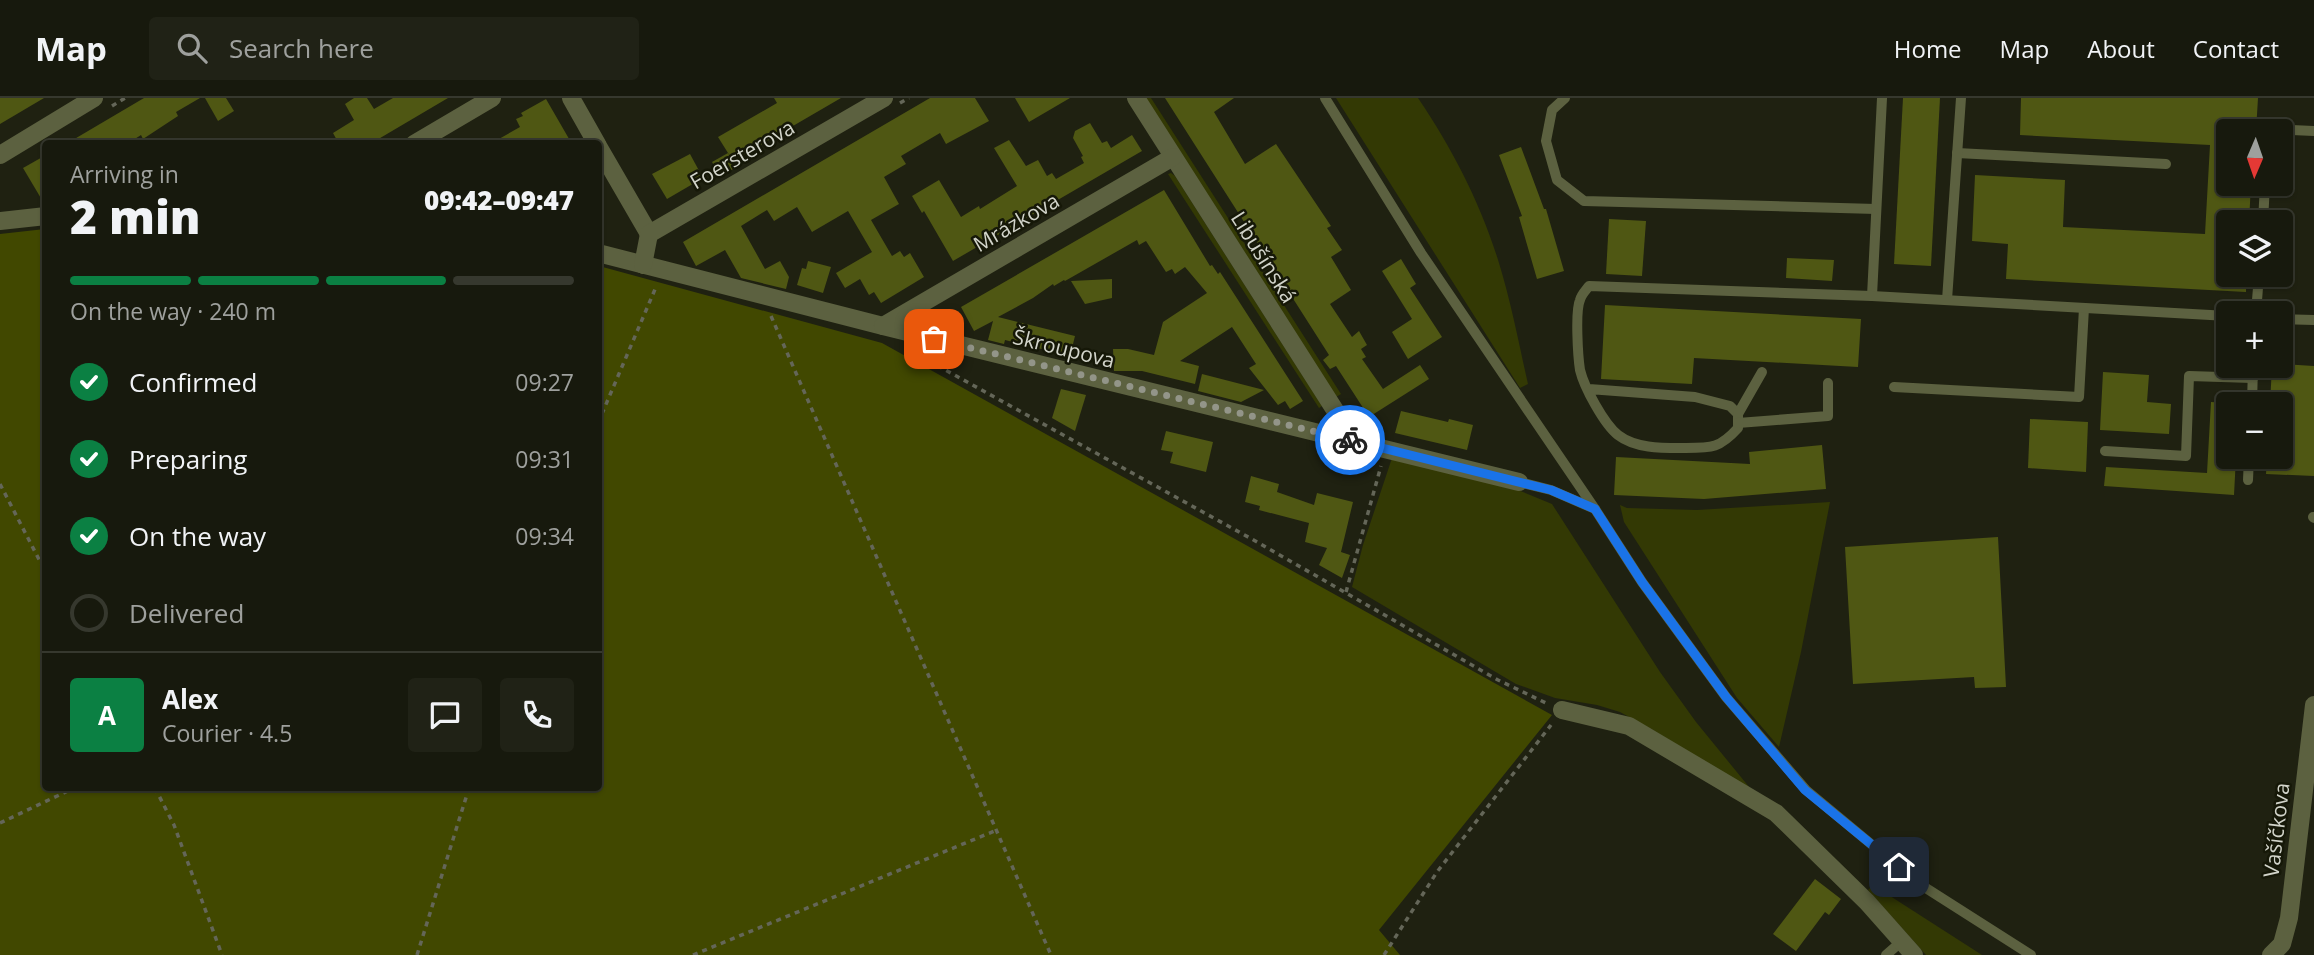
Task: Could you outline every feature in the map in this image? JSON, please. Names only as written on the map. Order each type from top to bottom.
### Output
[{"type":"street","points":[[0,155],[94,98]]},
{"type":"street","points":[[421,140],[492,98]]},
{"type":"street","points":[[571,98],[595,140]]},
{"type":"street","name":"Libušínská","points":[[1136,98],[1354,440]]},
{"type":"street","name":"Foersterova","points":[[649,234],[891,101]]},
{"type":"street","points":[[602,152],[649,234],[643,265]]},
{"type":"street","name":"Mrázkova","points":[[883,327],[1173,157]]},
{"type":"street","points":[[0,221],[42,216]]},
{"type":"street","name":"Škroupova","points":[[602,254],[883,327],[1520,482]]},
{"type":"street","name":"Vašíčkova","points":[[2271,955],[2282,944],[2289,918],[2314,705]]},
{"type":"street","points":[[1562,710],[1629,726],[1776,813],[1867,902],[1908,948]]},
{"type":"lane","points":[[1325,98],[1421,253],[1642,582],[1726,697],[1805,790],[1917,883],[2031,955]]},
{"type":"lane","points":[[1565,98],[1552,110],[1546,141],[1557,180],[1584,201],[1876,209]]},
{"type":"lane","points":[[1872,296],[1882,98]]},
{"type":"lane","points":[[1948,300],[1961,98]]},
{"type":"lane","points":[[2293,130],[2314,131]]},
{"type":"lane","points":[[1957,153],[2166,164]]},
{"type":"lane","points":[[1762,372],[1738,419],[1738,428],[1725,443],[1688,448],[1660,448],[1619,436],[1603,420],[1580,371],[1580,299],[1589,286],[1872,296],[2216,315]]},
{"type":"lane","points":[[1894,387],[2079,397],[2084,308]]},
{"type":"lane","points":[[2293,319],[2314,320]]},
{"type":"lane","points":[[2105,451],[2186,456],[2189,376],[2216,377]]},
{"type":"lane","points":[[2252,392],[2253,378]]},
{"type":"lane","points":[[1738,419],[1828,416],[1828,383]]},
{"type":"lane","points":[[1589,389],[1695,397],[1730,406],[1738,419]]},
{"type":"lane","points":[[2248,469],[2248,480]]},
{"type":"lane","points":[[1520,482],[1551,490],[1595,509]]},
{"type":"lane","points":[[1886,955],[1908,948]]},
{"type":"path","points":[[891,101],[909,98]]},
{"type":"path","points":[[602,415],[664,270]]},
{"type":"path","points":[[762,295],[1051,955]]},
{"type":"path","points":[[919,355],[1346,592],[1498,680],[1562,710],[1437,872],[1384,955]]},
{"type":"path","points":[[1346,592],[1386,448]]},
{"type":"path","points":[[0,484],[42,565]]},
{"type":"path","points":[[0,823],[68,791]]},
{"type":"path","points":[[157,791],[174,825],[222,955]]},
{"type":"path","points":[[417,955],[467,791]]},
{"type":"path","points":[[693,955],[998,830]]},
{"type":"green space","points":[[1145,98],[1151,98],[1341,394],[1336,397]]},
{"type":"green space","points":[[1336,98],[1418,98],[1454,157],[1484,219],[1515,323],[1528,384],[1520,388]]},
{"type":"green space","points":[[1171,173],[1322,406],[1319,408],[1168,174]]},
{"type":"green space","points":[[42,229],[42,791],[602,791],[602,267],[882,343],[1552,715],[1379,930],[1400,955],[0,955],[0,234]]},
{"type":"green space","points":[[1393,455],[1508,486],[1552,504],[1660,672],[1696,722],[1754,793],[1620,712],[1555,698],[1516,684],[1352,587]]},
{"type":"green space","points":[[1830,502],[1801,652],[1779,747],[1737,698],[1624,522],[1620,505],[1627,508],[1697,510]]},
{"type":"green space","points":[[1873,885],[1982,955],[1926,955],[1868,890]]},
{"type":"building","points":[[0,98],[44,98],[0,124]]},
{"type":"building","points":[[144,98],[200,98],[176,112],[178,116],[143,139],[141,135],[133,140],[73,140]]},
{"type":"building","points":[[205,98],[226,98],[234,111],[218,121]]},
{"type":"building","points":[[354,98],[367,98],[374,109],[393,98],[448,98],[377,140],[337,140],[333,133],[354,120],[345,104]]},
{"type":"building","points":[[774,98],[841,98],[733,161],[718,137],[777,103]]},
{"type":"building","points":[[930,98],[975,98],[989,121],[946,144],[940,133],[901,156],[906,164],[884,177],[899,204],[871,220],[892,256],[900,251],[904,257],[910,253],[924,277],[881,303],[874,292],[869,295],[860,279],[845,288],[836,273],[872,252],[848,211],[812,232],[797,207],[774,221],[767,210],[741,226],[765,269],[780,261],[789,277],[786,289],[741,278],[725,250],[696,266],[683,242]]},
{"type":"building","points":[[1015,98],[1070,98],[1029,122]]},
{"type":"building","points":[[1165,98],[1234,98],[1214,112],[1245,164],[1276,144],[1331,226],[1327,228],[1342,250],[1331,257],[1351,290],[1330,304],[1352,337],[1359,331],[1367,345],[1361,349],[1366,357],[1362,359],[1383,389],[1420,365],[1429,379],[1369,417],[1336,366],[1330,369],[1323,360],[1329,355]]},
{"type":"building","points":[[1903,98],[1940,98],[1931,266],[1894,264]]},
{"type":"building","points":[[2021,98],[2258,98],[2257,119],[2216,119],[2216,196],[2250,196],[2250,210],[2216,210],[2216,287],[2246,287],[2246,292],[2006,279],[2008,244],[1972,241],[1975,175],[2065,180],[2063,227],[2205,234],[2210,145],[2020,135]]},
{"type":"building","points":[[546,99],[570,140],[497,140],[520,127],[516,119],[523,116],[521,113]]},
{"type":"building","points":[[1090,123],[1102,143],[1107,141],[1111,148],[1132,135],[1142,151],[953,261],[924,211],[922,213],[912,196],[939,180],[961,217],[979,206],[980,209],[1017,186],[994,148],[1009,140],[1026,166],[1038,160],[1047,176],[1052,173],[1056,179],[1084,163],[1073,138],[1075,131]]},
{"type":"building","points":[[1521,147],[1546,209],[1564,271],[1537,279],[1519,217],[1522,216],[1499,155]]},
{"type":"building","points":[[728,153],[736,167],[721,177],[712,162]]},
{"type":"building","points":[[690,154],[703,178],[667,199],[652,174]]},
{"type":"building","points":[[42,157],[42,200],[23,168]]},
{"type":"building","points":[[1164,190],[1210,266],[1212,265],[1218,274],[1220,272],[1303,401],[1290,409],[1285,401],[1278,405],[1249,368],[1256,364],[1232,327],[1180,361],[1199,366],[1195,384],[1142,371],[1114,371],[1113,349],[1128,349],[1154,355],[1163,322],[1207,293],[1185,267],[1175,274],[1172,269],[1166,272],[1146,241],[1139,245],[1137,240],[1065,281],[1054,286],[1053,284],[998,317],[1075,336],[1070,356],[1005,340],[1004,344],[988,340],[993,321],[974,331],[961,307]]},
{"type":"building","points":[[1609,219],[1646,221],[1642,276],[1606,274]]},
{"type":"building","points":[[1787,258],[1834,260],[1832,281],[1786,278]]},
{"type":"building","points":[[1401,259],[1416,284],[1410,288],[1442,337],[1408,359],[1392,332],[1412,319],[1382,271]]},
{"type":"building","points":[[808,261],[831,267],[823,293],[797,285],[802,268],[806,269]]},
{"type":"building","points":[[1112,279],[1112,298],[1085,304],[1071,281]]},
{"type":"building","points":[[1605,305],[1861,319],[1858,367],[1694,358],[1692,384],[1601,379]]},
{"type":"building","points":[[2293,365],[2314,366],[2314,476],[2266,474],[2266,469],[2293,469],[2293,392],[2271,392],[2271,378],[2293,378]]},
{"type":"building","points":[[2103,372],[2149,375],[2147,402],[2171,404],[2169,434],[2100,430]]},
{"type":"building","points":[[1202,374],[1264,390],[1241,402],[1198,391]]},
{"type":"building","points":[[1061,389],[1086,395],[1075,431],[1052,418]]},
{"type":"building","points":[[2211,402],[2216,402],[2216,469],[2235,469],[2234,495],[2104,486],[2106,467],[2207,473]]},
{"type":"building","points":[[1401,411],[1473,425],[1467,450],[1395,433]]},
{"type":"building","points":[[2030,419],[2088,422],[2086,472],[2028,468]]},
{"type":"building","points":[[1166,431],[1213,442],[1206,472],[1170,463],[1173,452],[1161,450]]},
{"type":"building","points":[[1822,445],[1826,489],[1704,499],[1614,495],[1616,457],[1750,464],[1749,452]]},
{"type":"building","points":[[1251,476],[1279,484],[1277,492],[1314,505],[1317,493],[1353,502],[1341,552],[1350,555],[1342,578],[1319,565],[1327,548],[1305,542],[1309,523],[1259,510],[1260,506],[1245,502]]},
{"type":"building","points":[[1998,537],[2006,687],[1975,688],[1974,677],[1853,684],[1845,547]]},
{"type":"building","points":[[1815,879],[1841,899],[1829,915],[1825,912],[1796,951],[1773,934]]},
{"type":"way so far","points":[[934,339],[1350,440]]},
{"type":"route","points":[[1350,440],[1551,490],[1595,509],[1642,582],[1726,697],[1805,790],[1899,867]]}]
